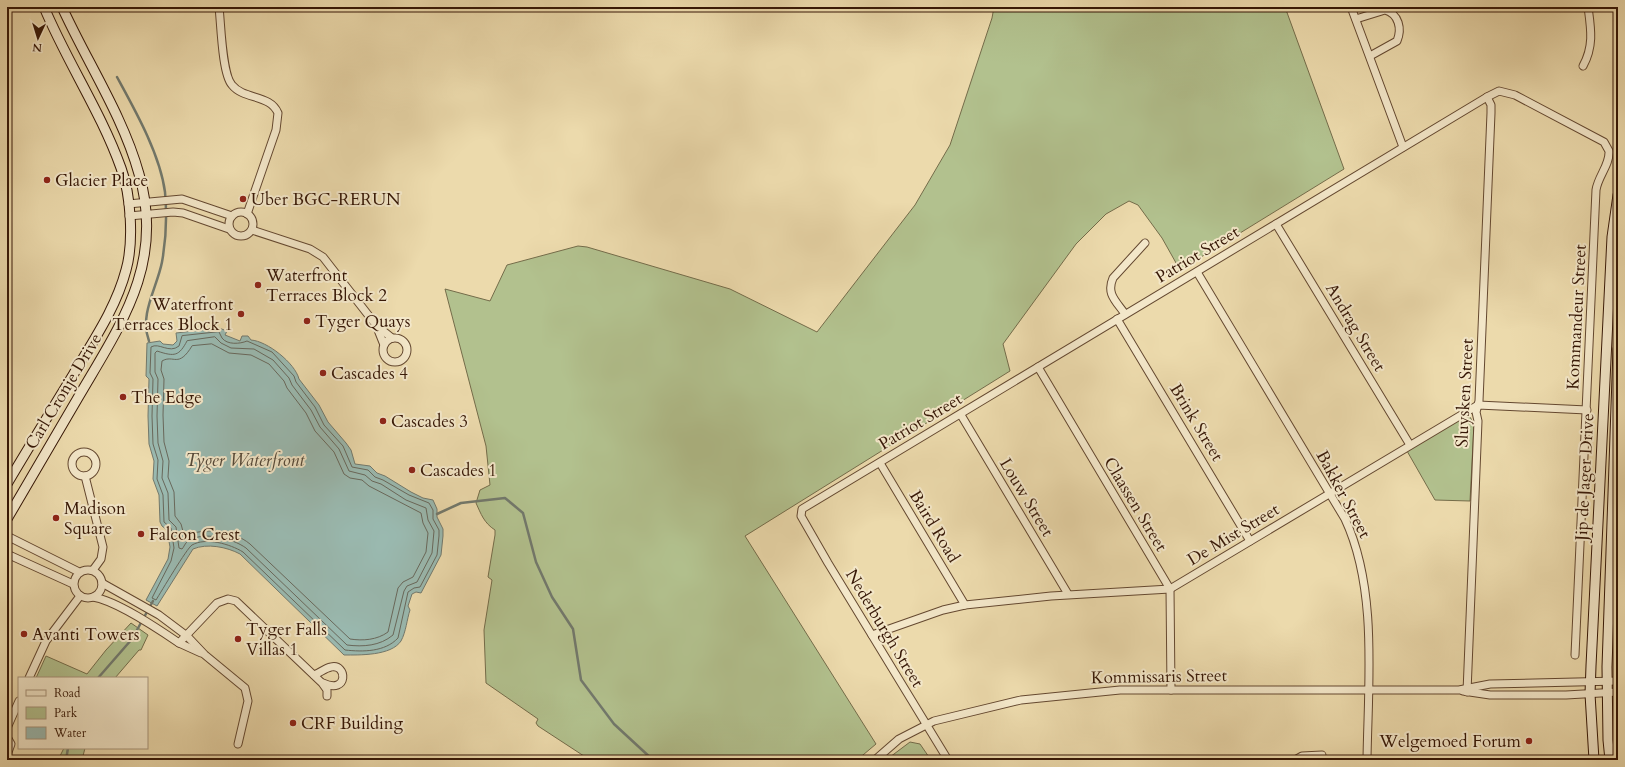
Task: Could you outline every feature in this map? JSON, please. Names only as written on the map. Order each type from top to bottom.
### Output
[{"type":"main road","name":"Carl Cronje Drive","points":[[7,484],[103,324],[114,303],[127,269],[129,253],[128,204],[121,169],[109,139],[44,7]]},
{"type":"main road","name":"Carl Cronje Drive","points":[[7,519],[127,313],[136,290],[142,266],[146,237],[146,214],[140,175],[122,131],[62,7]]},
{"type":"main road","name":"Jip de Jager Drive","points":[[1594,760],[1590,682],[1612,237],[1618,195]]},
{"type":"main road","name":"Jip de Jager Drive","points":[[1610,760],[1607,681],[1618,349]]},
{"type":"street","points":[[219,7],[225,67],[229,81],[238,90],[270,103],[278,113],[276,130],[247,214]]},
{"type":"street","points":[[1351,7],[1403,147]]},
{"type":"street","points":[[1583,66],[1592,42],[1588,7]]},
{"type":"street","points":[[1356,19],[1385,10],[1395,15],[1398,20],[1399,27],[1397,41],[1370,56]]},
{"type":"street","name":"Patriot Street","points":[[802,509],[1403,147],[1499,91],[1510,93],[1604,142],[1609,150]]},
{"type":"street","name":"Sluysken Street","points":[[1464,690],[1491,113],[1491,105],[1487,97]]},
{"type":"street","name":"Kommandeur Street","points":[[1576,655],[1596,190],[1599,179],[1608,162],[1609,150]]},
{"type":"street","points":[[128,204],[175,198],[232,216]]},
{"type":"street","points":[[129,216],[173,212],[195,217],[229,229],[234,235],[239,237],[246,236],[252,230],[253,223],[247,214],[240,212],[232,216],[229,221],[229,229]]},
{"type":"street","name":"Andrag Street","points":[[1276,224],[1410,445]]},
{"type":"street","points":[[252,230],[317,252],[323,257],[376,325],[392,338],[401,340],[406,346],[406,353],[402,359],[395,362],[387,359],[383,352],[384,345],[376,325]]},
{"type":"street","points":[[1125,314],[1110,294],[1110,284],[1113,278],[1145,243]]},
{"type":"street","name":"Bakker Street","points":[[1197,272],[1330,494],[1354,538],[1361,567],[1368,623],[1367,760]]},
{"type":"street","name":"Brink Street","points":[[1117,319],[1250,541]]},
{"type":"street","points":[[384,345],[392,338]]},
{"type":"street","name":"Claassen Street","points":[[1038,367],[1170,589]]},
{"type":"street","points":[[1478,405],[1587,410]]},
{"type":"street","name":"De Mist Street","points":[[872,635],[943,610],[965,605],[1068,594],[1170,589],[1478,405]]},
{"type":"street","name":"Louw Street","points":[[960,414],[1068,594]]},
{"type":"street","name":"Baird Road","points":[[880,463],[965,605]]},
{"type":"street","points":[[85,476],[103,547],[101,559],[94,570]]},
{"type":"street","name":"Nederburgh Street","points":[[802,509],[801,516],[948,760]]},
{"type":"street","points":[[7,536],[79,572]]},
{"type":"street","points":[[7,554],[73,584],[80,596],[102,599],[152,626],[179,643],[205,655]]},
{"type":"street","points":[[73,584],[79,572],[89,569],[94,570],[100,576],[102,583],[100,592],[93,597]]},
{"type":"street","points":[[102,583],[159,616],[187,636],[205,655],[242,686],[246,691],[248,702],[238,744]]},
{"type":"street","points":[[1170,589],[1171,690]]},
{"type":"street","points":[[29,677],[46,641],[80,596]]},
{"type":"street","points":[[179,643],[217,603],[224,600],[232,600],[240,604],[322,683],[327,690],[327,696]]},
{"type":"street","points":[[314,675],[332,666],[343,672],[342,682],[336,686],[330,686],[322,683]]},
{"type":"street","name":"Kommissaris Street","points":[[1464,690],[1490,684],[1618,681]]},
{"type":"street","name":"Kommissaris Street","points":[[874,760],[899,739],[925,724],[1021,700],[1105,691],[1464,690],[1490,695],[1590,694],[1618,692]]},
{"type":"street","points":[[7,728],[18,703]]},
{"type":"street","points":[[7,738],[11,744],[7,755]]},
{"type":"street","points":[[1296,760],[1302,756],[1322,755]]},
{"type":"green space","points":[[994,7],[1285,7],[1344,169],[1180,270],[1162,238],[1138,205],[1129,201],[1106,214],[1076,244],[1003,344],[1010,371],[745,536],[876,744],[857,760],[590,760],[538,726],[536,723],[538,719],[486,683],[484,630],[492,580],[488,577],[495,530],[485,521],[476,503],[480,490],[490,485],[486,446],[445,289],[490,301],[507,265],[578,246],[587,247],[730,289],[817,332],[915,205],[950,145],[992,18]]},
{"type":"green space","points":[[1463,417],[1470,417],[1474,424],[1470,501],[1435,500],[1407,451]]},
{"type":"green space","points":[[131,623],[148,635],[141,650],[139,650],[116,677],[36,677],[46,656],[87,674],[106,650]]},
{"type":"green space","points":[[910,742],[920,744],[931,760],[886,760]]},
{"type":"green space","points":[[64,749],[85,749],[82,760],[58,760]]},
{"type":"water","name":"Tyger Waterfront","points":[[219,328],[227,331],[225,335],[240,341],[242,336],[248,336],[251,340],[265,344],[280,354],[292,366],[299,379],[319,405],[328,422],[351,450],[355,464],[370,466],[377,473],[385,476],[411,492],[423,498],[433,500],[437,509],[437,517],[443,529],[441,555],[421,593],[416,592],[412,594],[408,606],[410,610],[403,637],[396,646],[390,650],[374,654],[344,655],[240,554],[229,549],[204,546],[193,549],[157,606],[146,600],[168,559],[170,547],[167,530],[160,522],[159,495],[153,479],[154,461],[149,444],[149,379],[146,376],[147,343],[160,341],[163,344],[173,345],[177,341],[176,333]]},
{"type":"waterway","points":[[117,77],[146,133],[158,163],[165,192],[166,218],[162,262],[147,311],[146,331],[149,341]]},
{"type":"waterway","points":[[437,514],[461,503],[505,498],[523,513],[536,562],[552,597],[573,629],[581,680],[614,724],[653,760]]},
{"type":"waterway","points":[[99,677],[132,639],[153,601]]},
{"type":"waterway","points":[[66,760],[68,749]]},
{"type":"place","name":"Glacier Place","points":[[47,180]]},
{"type":"place","name":"Uber BGC-RERUN","points":[[243,199]]},
{"type":"place","name":"Waterfront Terraces Block 2","points":[[258,285]]},
{"type":"place","name":"Waterfront Terraces Block 1","points":[[241,314]]},
{"type":"place","name":"Tyger Quays","points":[[307,321]]},
{"type":"place","name":"Cascades 4","points":[[323,373]]},
{"type":"place","name":"The Edge","points":[[123,397]]},
{"type":"place","name":"Cascades 3","points":[[383,421]]},
{"type":"place","name":"Cascades 1","points":[[412,470]]},
{"type":"place","name":"Madison Square","points":[[56,518]]},
{"type":"place","name":"Falcon Crest","points":[[141,534]]},
{"type":"place","name":"Avanti Towers","points":[[24,634]]},
{"type":"place","name":"Tyger Falls Villas 1","points":[[238,639]]},
{"type":"place","name":"CRF Building","points":[[293,723]]},
{"type":"place","name":"Welgemoed Forum","points":[[1529,741]]}]
